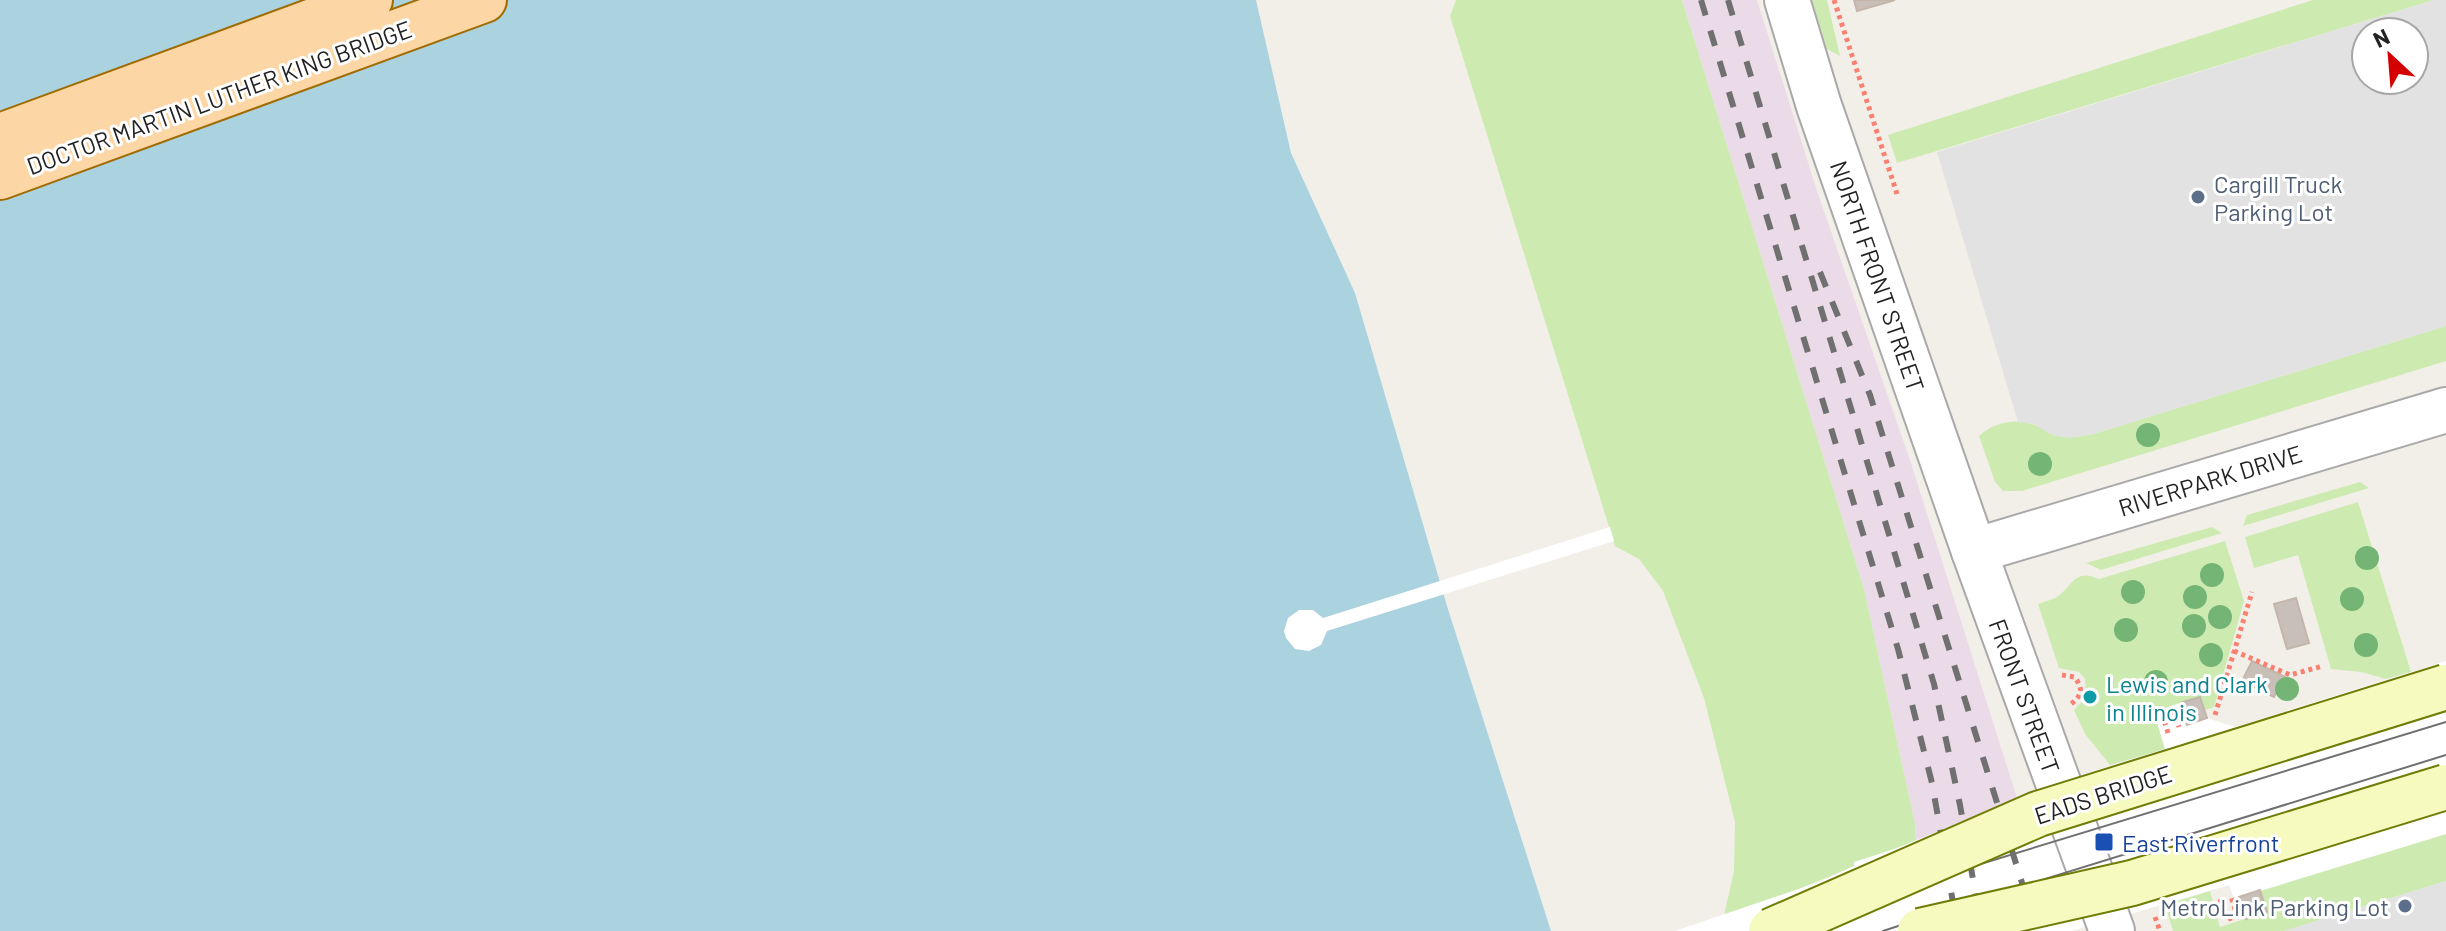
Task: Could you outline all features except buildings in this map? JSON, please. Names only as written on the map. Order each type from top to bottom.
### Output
[{"type":"main road","name":"DOCTOR MARTIN LUTHER KING BRIDGE","points":[[0,136],[370,0]]},
{"type":"main road","name":"DOCTOR MARTIN LUTHER KING BRIDGE","points":[[0,177],[484,0]]},
{"type":"main road","name":"EADS BRIDGE","points":[[1771,931],[2038,814],[2446,687]]},
{"type":"main road","points":[[1920,931],[2132,883],[2446,787]]},
{"type":"street","name":"NORTH FRONT STREET","points":[[1787,0],[1819,106],[1974,551]]},
{"type":"street","name":"RIVERPARK DRIVE","points":[[1974,551],[2446,410]]},
{"type":"street","name":"FRONT STREET","points":[[1974,551],[2112,931]]},
{"type":"path","points":[[1834,0],[1888,164]]},
{"type":"path","points":[[2213,720],[2252,592]]},
{"type":"path","points":[[2234,651],[2290,675],[2323,666]]},
{"type":"path","points":[[2053,677],[2068,674],[2079,683],[2082,691],[2079,698],[2063,708]]},
{"type":"path","points":[[2162,714],[2173,710]]},
{"type":"path","points":[[2217,891],[2226,920],[2237,916],[2228,888]]},
{"type":"shaded area","points":[[1682,0],[1757,0],[1817,191],[1911,463],[2017,798],[1916,841],[1915,824],[1864,589]]},
{"type":"shaded area","name":"Cargill Truck Parking Lot","points":[[2434,0],[2446,0],[2446,326],[2093,434],[2070,438],[2052,435],[2034,424],[2018,422],[1937,152],[2350,26],[2350,96],[2430,96],[2430,16],[2382,16]]},
{"type":"shaded area","name":"MetroLink Parking Lot","points":[[2446,881],[2446,931],[2284,931]]},
{"type":"green space","points":[[1456,0],[1682,0],[1864,589],[1915,824],[1916,841],[1854,863],[1855,866],[1784,895],[1724,915],[1734,871],[1735,822],[1704,698],[1663,591],[1639,559],[1615,546],[1450,16]]},
{"type":"green space","points":[[1812,0],[1827,0],[1840,56],[1827,49]]},
{"type":"green space","points":[[2313,0],[2434,0],[2381,16],[2350,16],[2350,25],[1897,163],[1888,135]]},
{"type":"green space","points":[[2446,326],[2446,361],[2022,491],[2003,491],[1995,482],[1979,436],[1997,425],[2011,422],[2025,422],[2060,436],[2093,434]]},
{"type":"green space","points":[[2360,482],[2369,488],[2243,526],[2247,515]]},
{"type":"green space","points":[[2358,502],[2411,672],[2386,679],[2361,672],[2331,669],[2298,555],[2254,568],[2245,537]]},
{"type":"green space","points":[[2212,527],[2222,533],[2101,570],[2086,563]]},
{"type":"green space","points":[[2225,541],[2244,601],[2214,707],[2205,710],[2200,697],[2154,712],[2165,749],[2110,765],[2085,734],[2074,710],[2086,697],[2085,679],[2079,672],[2059,668],[2038,604],[2057,597],[2079,577],[2099,579]]},
{"type":"green space","points":[[2446,834],[2446,881],[2284,931],[2173,931],[2165,905],[2210,891],[2220,927],[2267,912],[2260,890]]},
{"type":"water","points":[[0,0],[1256,0],[1291,153],[1355,293],[1447,606],[1551,931],[0,931]]},
{"type":"pier","points":[[1610,527],[1614,541],[1327,631],[1321,645],[1309,651],[1295,649],[1286,638],[1284,631],[1288,618],[1299,610],[1313,610],[1323,618]]},
{"type":"pier","points":[[2446,661],[2446,834],[2234,899],[2229,885],[2072,931],[1675,931],[1819,882],[1854,866],[1854,862],[1895,849],[2052,784],[2165,749],[2154,712],[2180,703],[2187,725],[2207,718],[2235,727]]},
{"type":"tram line","points":[[1775,931],[1938,877],[2446,722]]},
{"type":"tram line","points":[[1883,931],[2446,755]]},
{"type":"railway","points":[[1701,0],[1898,649],[1932,783],[1958,931]]},
{"type":"railway","points":[[1728,0],[1934,684],[1960,805],[1982,931]]},
{"type":"railway","points":[[1820,272],[1870,395],[2037,931]]},
{"type":"place","name":"Cargill Truck Parking Lot","points":[[2198,197]]},
{"type":"place","name":"Lewis and Clark in Illinois","points":[[2090,697]]},
{"type":"place","name":"East Riverfront","points":[[2104,842]]},
{"type":"place","name":"MetroLink Parking Lot","points":[[2405,906]]}]
